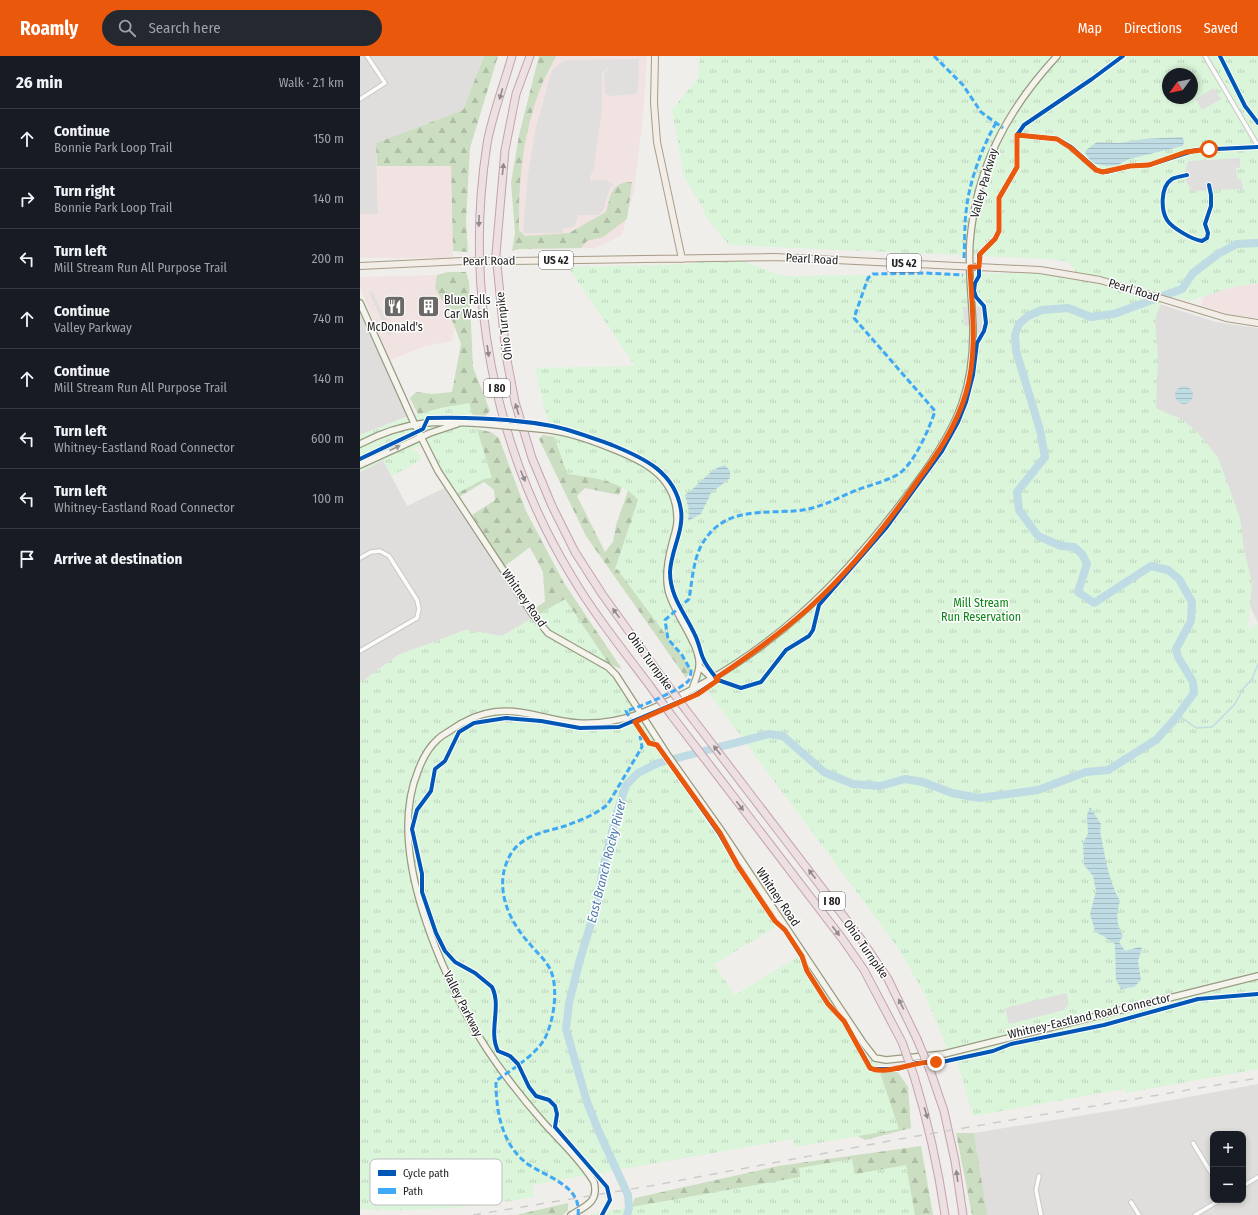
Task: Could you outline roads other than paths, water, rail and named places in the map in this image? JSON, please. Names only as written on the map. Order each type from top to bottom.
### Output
[{"type":"highway","name":"Ohio Turnpike","points":[[512,56],[487,143],[480,205],[478,256],[482,310],[489,359],[518,464],[543,522],[571,575],[686,735],[864,970],[902,1042],[914,1076],[928,1119],[938,1164],[945,1215]]},
{"type":"highway","name":"Ohio Turnpike","points":[[530,56],[516,94],[505,150],[496,254],[506,355],[515,402],[532,458],[552,506],[575,552],[602,594],[686,710],[860,939],[888,979],[930,1070],[946,1118],[955,1161],[963,1215]]},
{"type":"main road","points":[[655,56],[654,103],[657,142],[682,259]]},
{"type":"main road","name":"Pearl Road","points":[[360,266],[605,258],[682,259],[775,257],[1040,270],[1100,280],[1226,318],[1258,324]]},
{"type":"street","points":[[360,99],[385,83],[367,56]]},
{"type":"street","name":"Valley Parkway","points":[[571,1215],[593,1200],[596,1191],[594,1182],[583,1166],[508,1079],[470,1020],[451,984],[429,928],[409,859],[408,817],[410,795],[423,760],[438,740],[458,725],[487,713],[516,711],[576,723],[596,723],[618,720],[640,713],[692,690],[713,679],[772,639],[811,607],[855,561],[903,502],[947,440],[958,416],[971,373],[973,326],[970,247],[976,203],[987,166],[999,134],[1034,82],[1057,56]]},
{"type":"street","points":[[1204,56],[1258,146]]},
{"type":"street","name":"Whitney Road","points":[[360,303],[420,437],[438,471],[533,615],[548,633],[612,671],[667,754],[721,830],[864,1044],[875,1058],[886,1060],[917,1058],[948,1053],[1258,976]]},
{"type":"street","points":[[360,465],[420,437],[463,422]]},
{"type":"street","points":[[360,444],[414,424],[463,422],[541,429],[576,435],[646,463],[668,484],[676,506],[678,519],[667,567],[668,589],[676,611],[693,642],[699,666],[692,690]]},
{"type":"street","points":[[360,558],[371,552],[380,551],[389,556],[417,600],[419,609],[416,618],[360,651]]},
{"type":"street","points":[[699,666],[713,679]]},
{"type":"street","points":[[1193,1143],[1210,1171]]},
{"type":"street","points":[[1039,1176],[1036,1190],[1041,1215]]},
{"type":"street","points":[[1246,1184],[1258,1177]]},
{"type":"street","points":[[1131,1202],[1139,1215]]},
{"type":"street","points":[[1195,1215],[1215,1203]]},
{"type":"water","points":[[1182,137],[1184,141],[1183,146],[1129,159],[1118,165],[1107,166],[1092,163],[1085,153],[1086,150],[1097,142],[1120,143],[1144,139]]},
{"type":"water","points":[[1180,386],[1188,386],[1193,391],[1191,402],[1188,404],[1180,404],[1175,399],[1175,391]]},
{"type":"water","points":[[725,465],[730,471],[730,478],[711,493],[701,514],[688,521],[689,510],[685,495],[714,470]]},
{"type":"water","points":[[1090,807],[1101,824],[1100,831],[1107,867],[1120,901],[1117,919],[1123,936],[1119,942],[1125,951],[1139,947],[1142,948],[1138,961],[1141,980],[1134,987],[1121,989],[1116,980],[1115,944],[1095,931],[1090,914],[1096,891],[1093,876],[1084,865],[1083,844],[1088,833],[1087,815]]},
{"type":"waterway","name":"East Branch Rocky River","points":[[627,1215],[629,1208],[628,1195],[587,1102],[566,1029],[569,1003],[579,963],[598,900],[603,867],[626,785],[638,773],[658,763],[769,734],[783,736],[824,772],[853,784],[880,786],[905,779],[923,782],[952,793],[979,798],[1038,790],[1086,772],[1108,770],[1156,740],[1175,719],[1194,693],[1193,682],[1178,657],[1176,649],[1191,621],[1192,602],[1179,579],[1168,570],[1151,566],[1094,603],[1078,592],[1087,564],[1082,554],[1074,547],[1061,546],[1038,536],[1019,510],[1017,492],[1045,457],[1040,430],[1016,351],[1015,335],[1019,324],[1028,316],[1042,310],[1068,308],[1091,317],[1114,314],[1182,289],[1193,273],[1218,254],[1237,244],[1258,243]]},
{"type":"waterway","points":[[1178,715],[1196,728],[1212,727],[1235,704],[1243,689],[1252,679],[1258,664]]},
{"type":"railway","points":[[473,1215],[650,1186],[911,1137],[1258,1078]]},
{"type":"place","name":"McDonald's","points":[[395,306]]},
{"type":"place","name":"Blue Falls Car Wash","points":[[428,307]]},
{"type":"park label","name":"Mill Stream Run Reservation","points":[[981,610]]}]
